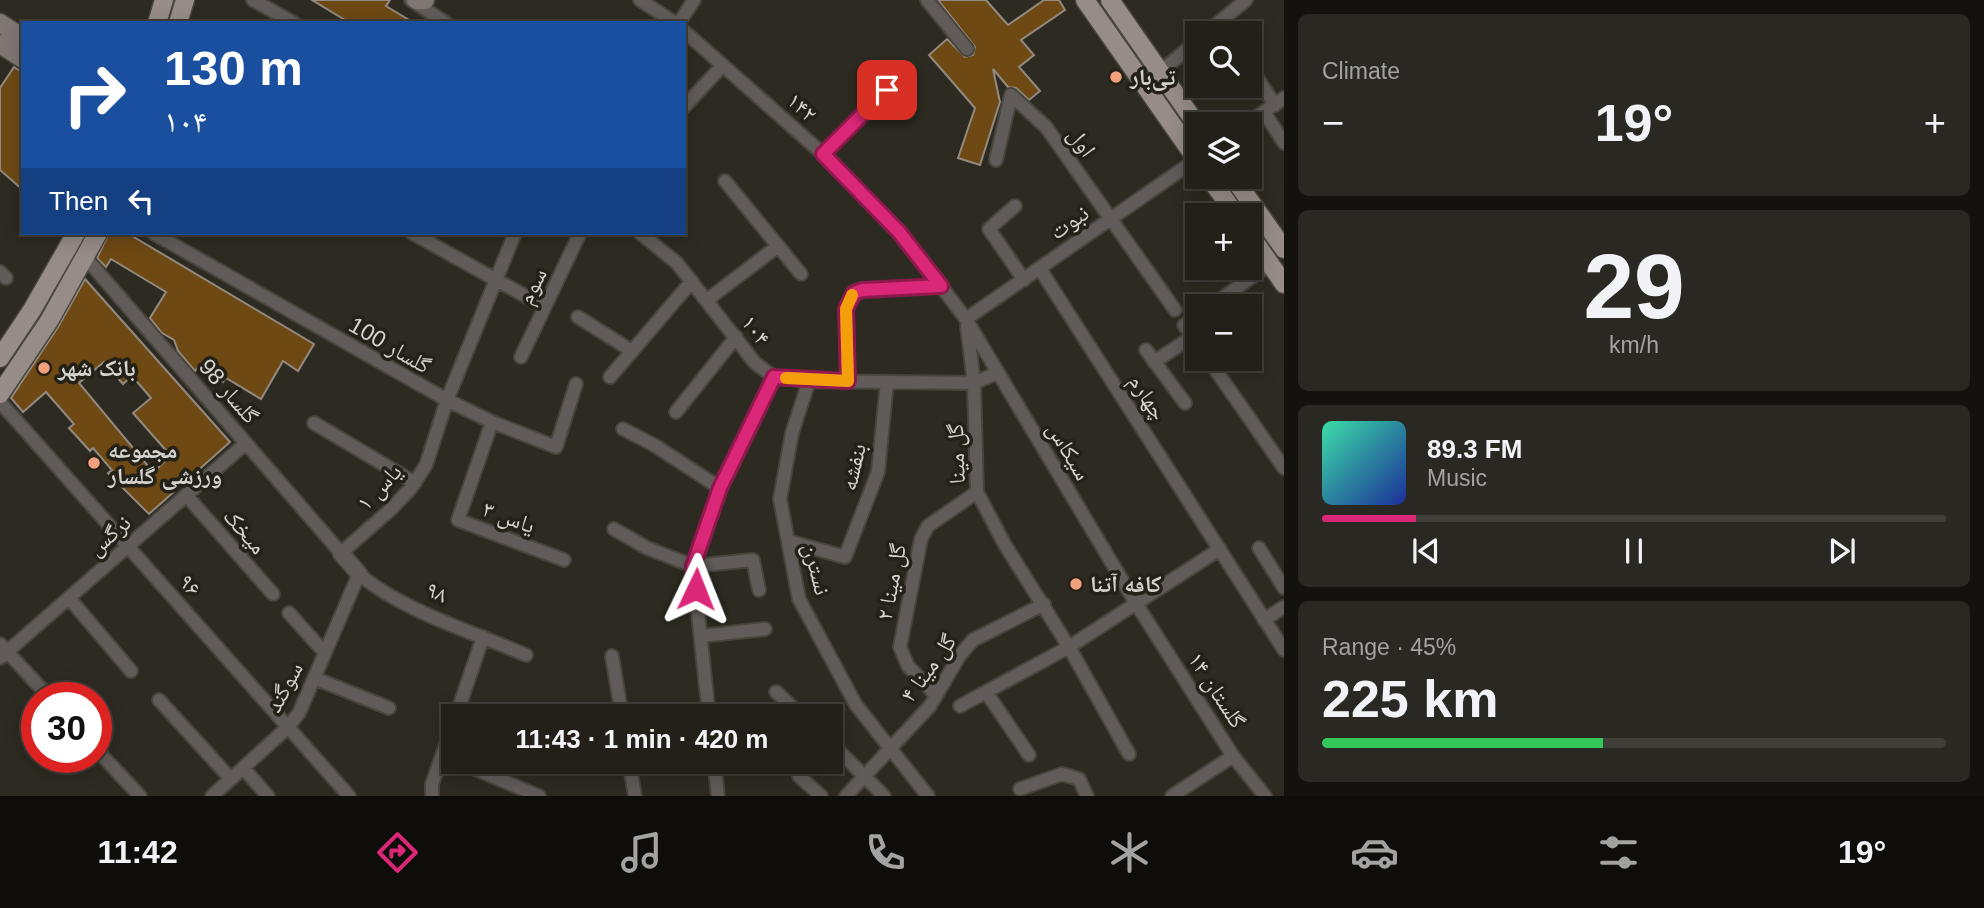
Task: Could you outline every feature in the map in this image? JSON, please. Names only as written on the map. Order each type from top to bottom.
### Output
[{"type":"main road","points":[[179,21],[185,0]]},
{"type":"main road","points":[[413,0],[425,0]]},
{"type":"main road","points":[[1085,0],[1185,143]]},
{"type":"main road","points":[[1113,1],[1188,112]]},
{"type":"main road","points":[[157,21],[159,2]]},
{"type":"main road","points":[[0,23],[21,37]]},
{"type":"main road","points":[[0,44],[21,58]]},
{"type":"main road","points":[[1242,189],[1284,249]]},
{"type":"main road","points":[[0,358],[32,310],[75,235]]},
{"type":"main road","points":[[0,394],[49,321],[97,235]]},
{"type":"main road","points":[[1262,252],[1284,284]]},
{"type":"street","points":[[253,0],[290,21]]},
{"type":"street","points":[[413,0],[443,21]]},
{"type":"street","points":[[640,0],[674,21]]},
{"type":"street","points":[[678,21],[694,0]]},
{"type":"street","points":[[927,0],[967,50]]},
{"type":"street","points":[[1221,21],[1245,0]]},
{"type":"street","name":"۱۴۲","points":[[686,33],[823,154],[899,232],[966,319]]},
{"type":"street","points":[[1160,72],[1185,51]]},
{"type":"street","points":[[686,105],[723,65]]},
{"type":"street","points":[[871,73],[907,112]]},
{"type":"street","points":[[1262,86],[1274,105],[1284,143]]},
{"type":"street","points":[[823,154],[887,90]]},
{"type":"street","name":"اول","points":[[996,160],[1011,95],[1046,127],[1175,310]]},
{"type":"street","name":"نبوت","points":[[966,319],[1185,168]]},
{"type":"street","points":[[724,181],[801,274]]},
{"type":"street","points":[[1015,206],[989,229],[1024,280]]},
{"type":"street","name":"گلسار 100","points":[[157,235],[447,400],[492,422],[556,447],[576,384]]},
{"type":"street","points":[[415,235],[545,307]]},
{"type":"street","name":"یاس ۱","points":[[341,553],[390,510],[415,483],[426,465],[447,400],[497,282],[513,235]]},
{"type":"street","name":"سوم","points":[[521,357],[579,235]]},
{"type":"street","name":"۱۰۴","points":[[642,235],[677,263],[755,363],[774,377],[809,381],[974,383],[997,373]]},
{"type":"street","points":[[707,300],[778,246]]},
{"type":"street","name":"گلسار 98","points":[[85,257],[341,553]]},
{"type":"street","points":[[1228,294],[1270,264]]},
{"type":"street","name":"چهارم","points":[[1040,269],[1284,650]]},
{"type":"street","points":[[610,377],[692,282]]},
{"type":"street","points":[[848,381],[848,300],[862,290],[941,286]]},
{"type":"street","points":[[578,317],[632,351]]},
{"type":"street","name":"سیکاس","points":[[966,319],[1137,605]]},
{"type":"street","name":"گل مینا","points":[[966,319],[974,383],[977,492],[1005,545],[1044,604],[1129,754]]},
{"type":"street","points":[[676,412],[736,337]]},
{"type":"street","points":[[1154,362],[1185,345]]},
{"type":"street","points":[[1146,350],[1185,403]]},
{"type":"street","points":[[1217,371],[1279,451],[1284,468]]},
{"type":"street","points":[[708,704],[693,566],[720,488],[774,377]]},
{"type":"street","name":"نسترن","points":[[809,381],[792,433],[780,499],[799,599],[856,705],[928,796]]},
{"type":"street","name":"بنفشه","points":[[788,541],[845,557],[878,472],[887,382]]},
{"type":"street","name":"۹۶","points":[[0,402],[341,793]]},
{"type":"street","name":"یاس ۳","points":[[492,422],[458,520],[564,560]]},
{"type":"street","points":[[314,423],[415,483]]},
{"type":"street","points":[[623,429],[654,445],[720,488]]},
{"type":"street","name":"نرگس","points":[[2,651],[69,598],[246,443]]},
{"type":"street","name":"گل مینا ۲","points":[[936,695],[908,666],[900,647],[921,538],[928,526],[977,492]]},
{"type":"street","name":"میخک","points":[[186,495],[273,594]]},
{"type":"street","points":[[614,529],[648,548],[693,566],[753,560],[759,590]]},
{"type":"street","points":[[1259,548],[1284,588]]},
{"type":"street","points":[[960,706],[1069,647],[1220,549]]},
{"type":"street","name":"۹۸","points":[[341,553],[375,588],[526,655]]},
{"type":"street","name":"سوگند","points":[[212,796],[287,728],[299,713],[359,574]]},
{"type":"street","points":[[69,598],[131,671]]},
{"type":"street","name":"گل مینا ۴","points":[[846,796],[930,706],[960,655],[973,640],[1044,604]]},
{"type":"street","name":"گلستان ۱۴","points":[[1137,605],[1233,756],[1265,796]]},
{"type":"street","points":[[1264,621],[1284,607]]},
{"type":"street","points":[[289,613],[325,653]]},
{"type":"street","points":[[701,636],[765,629]]},
{"type":"street","points":[[460,704],[483,637]]},
{"type":"street","points":[[2,651],[34,682]]},
{"type":"street","points":[[612,656],[620,704]]},
{"type":"street","points":[[314,678],[389,708]]},
{"type":"street","points":[[776,692],[789,704]]},
{"type":"street","points":[[986,692],[1029,755]]},
{"type":"street","points":[[159,699],[230,779]]},
{"type":"street","points":[[843,754],[884,796]]},
{"type":"street","points":[[1172,796],[1191,790],[1233,756]]},
{"type":"street","points":[[112,766],[140,796]]},
{"type":"street","points":[[243,768],[268,796]]},
{"type":"street","points":[[432,796],[443,774]]},
{"type":"street","points":[[487,774],[540,796]]},
{"type":"street","points":[[631,774],[635,796]]},
{"type":"street","points":[[714,774],[714,795]]},
{"type":"street","points":[[1020,789],[1062,774],[1079,779],[1087,796]]},
{"type":"street","points":[[799,776],[821,796]]},
{"type":"building","points":[[312,0],[390,0],[386,6],[411,21],[347,21]]},
{"type":"building","points":[[938,0],[986,0],[1008,25],[1044,0],[1059,0],[1065,10],[1021,40],[1034,55],[1019,67],[1040,91],[1029,100],[1016,88],[1008,87],[993,69],[1000,102],[980,165],[958,158],[975,108],[929,55],[947,39],[965,57],[973,55],[975,47]]},
{"type":"building","points":[[14,67],[21,72],[21,188],[0,170],[0,88]]},
{"type":"building","points":[[108,235],[130,235],[314,344],[298,371],[283,361],[261,399],[226,378],[223,382],[198,367],[195,371],[178,351],[174,340],[162,333],[150,318],[166,292],[111,259],[106,267],[97,258]]},
{"type":"building","points":[[85,279],[230,442],[149,514],[108,473],[112,470],[93,448],[90,451],[69,428],[74,424],[46,392],[23,412],[11,398],[58,327]],"holes":[[[104,362],[123,384],[132,376],[151,398],[133,413],[171,456],[153,472],[79,383]]]},
{"type":"slow traffic","points":[[786,378],[848,381],[846,309],[852,295]]},
{"type":"place","name":"تی‌بار","points":[[1116,77]]},
{"type":"place","name":"بانک شهر","points":[[44,368]]},
{"type":"place","name":"مجموعه ورزشی گلسار","points":[[94,463]]},
{"type":"place","name":"کافه آتنا","points":[[1076,584]]},
{"type":"route","points":[[696,589],[693,566],[720,488],[774,377],[809,381],[848,381],[846,309],[848,300],[854,293],[862,290],[941,286],[899,232],[823,154],[887,90]]}]
